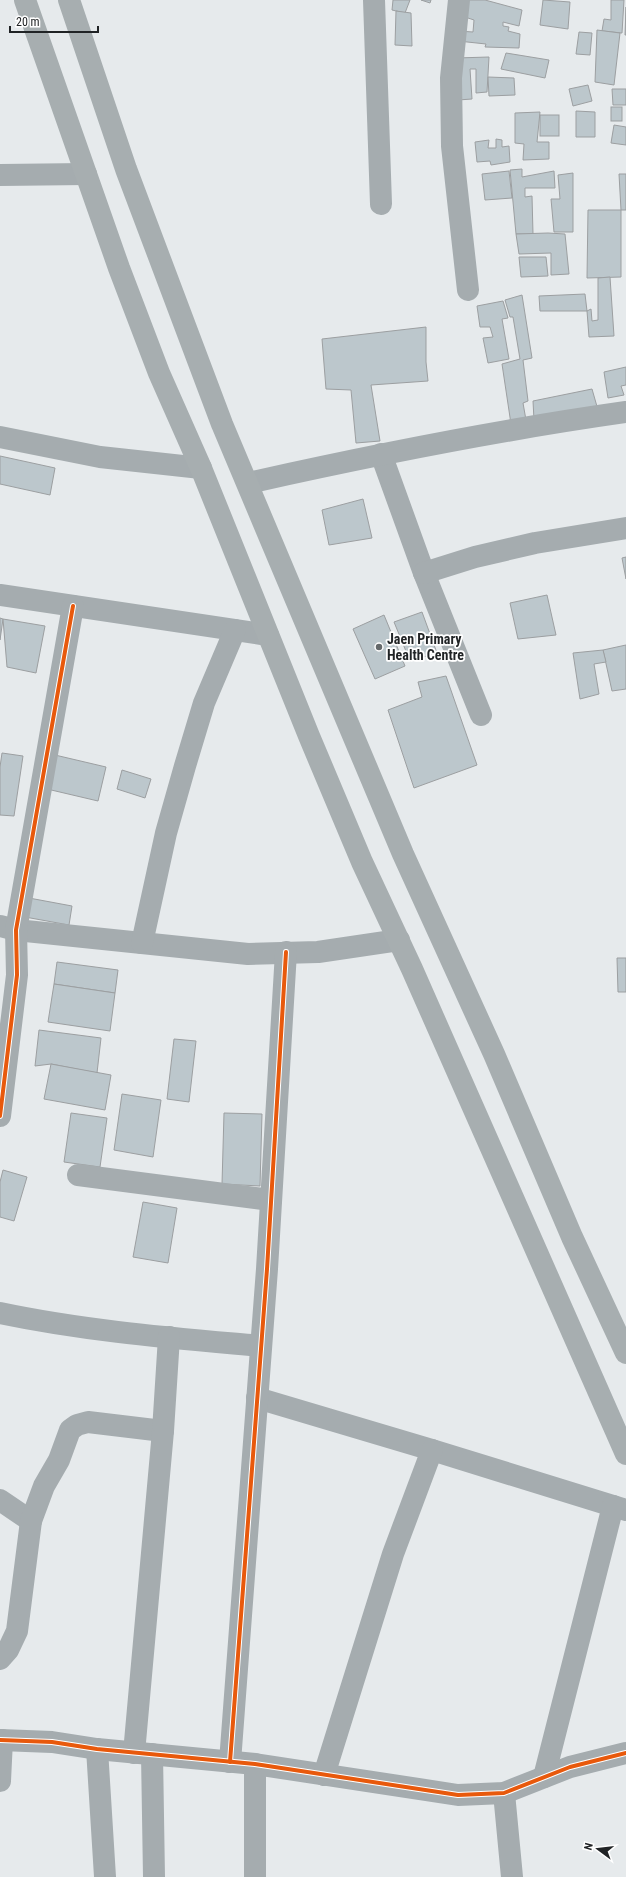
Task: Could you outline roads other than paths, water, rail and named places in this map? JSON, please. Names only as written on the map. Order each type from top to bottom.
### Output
[{"type":"main road","points":[[25,0],[118,268],[159,373],[201,468],[359,855],[399,940],[626,1454]]},
{"type":"main road","points":[[69,0],[126,169],[222,424],[404,854],[494,1054],[572,1237],[626,1353]]},
{"type":"street","points":[[374,0],[381,204]]},
{"type":"street","points":[[459,0],[451,78],[452,146],[468,290]]},
{"type":"street","points":[[0,175],[86,174]]},
{"type":"street","points":[[248,483],[381,454],[489,434],[626,412]]},
{"type":"street","points":[[0,437],[100,457],[201,468]]},
{"type":"street","points":[[381,454],[424,573],[481,714]]},
{"type":"street","points":[[424,573],[475,557],[535,543],[626,528]]},
{"type":"street","points":[[0,596],[268,635]]},
{"type":"street","points":[[0,1116],[17,975],[8,928],[73,606]]},
{"type":"street","points":[[142,943],[166,833],[185,766],[204,703],[235,630]]},
{"type":"street","points":[[8,928],[248,954],[318,952],[399,940]]},
{"type":"street","points":[[230,1762],[261,1346],[286,952]]},
{"type":"street","points":[[78,1175],[271,1200]]},
{"type":"street","points":[[0,1313],[31,1320],[169,1337],[261,1346]]},
{"type":"street","points":[[154,1877],[143,1754],[169,1337]]},
{"type":"street","points":[[257,1398],[620,1508],[544,1777]]},
{"type":"street","points":[[0,1659],[8,1650],[17,1632],[31,1521],[44,1486],[59,1460],[70,1430],[77,1425],[88,1422],[163,1431]]},
{"type":"street","points":[[324,1775],[393,1554],[432,1450]]},
{"type":"street","points":[[0,1500],[31,1521]]},
{"type":"street","points":[[0,1781],[1,1740],[52,1742],[97,1749],[254,1764],[458,1795],[504,1793],[570,1767],[626,1753]]},
{"type":"street","points":[[97,1749],[105,1877]]},
{"type":"street","points":[[254,1764],[255,1877]]},
{"type":"street","points":[[504,1793],[512,1877]]},
{"type":"place","name":"Jaen Primary Health Centre","points":[[379,647]]}]
